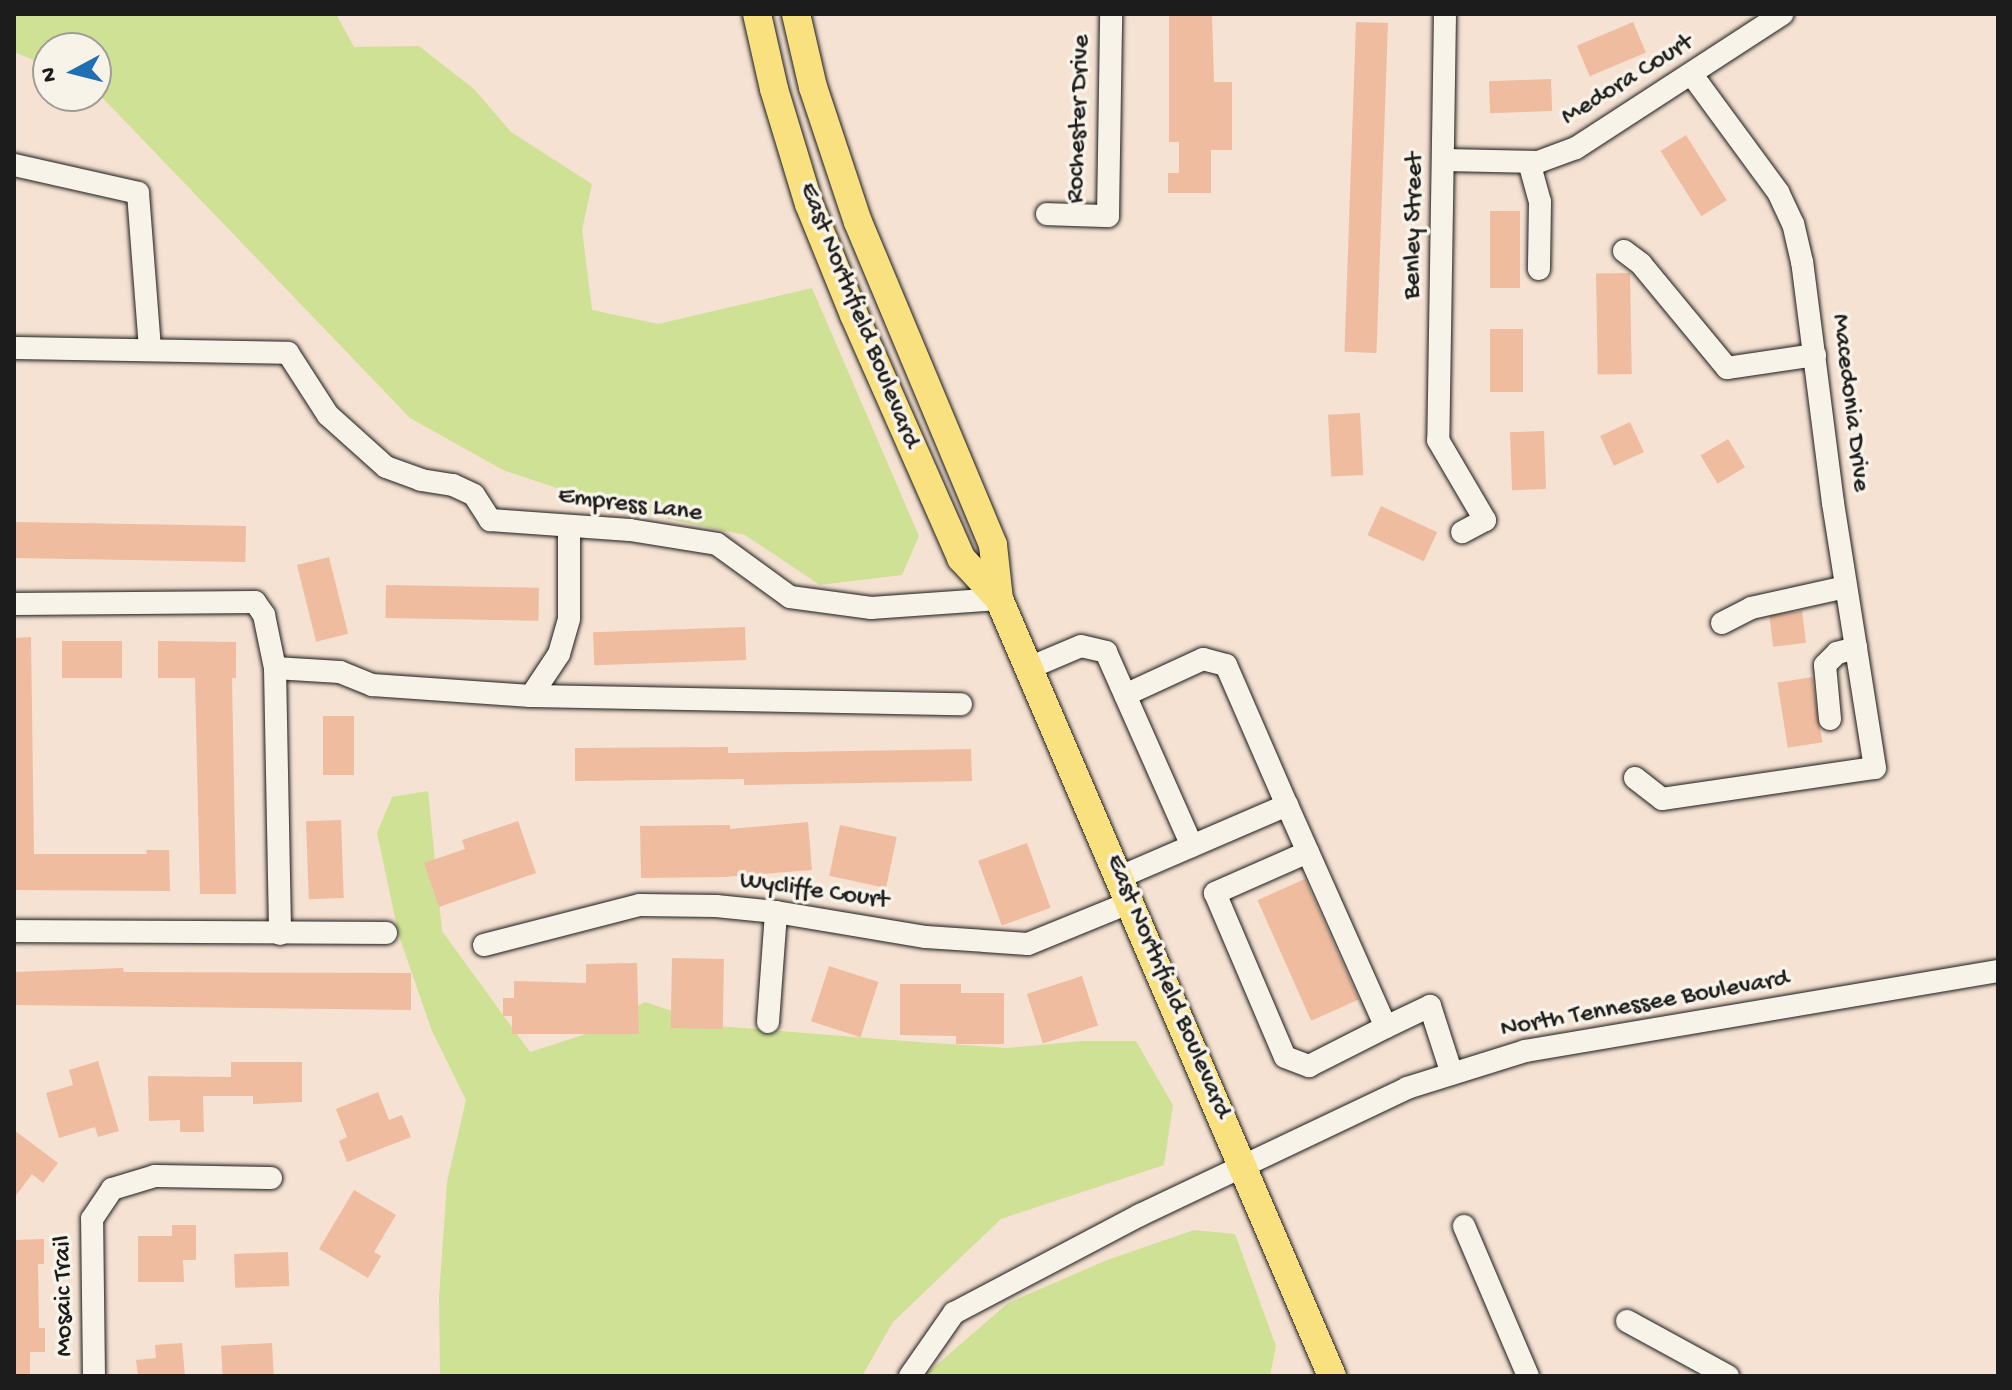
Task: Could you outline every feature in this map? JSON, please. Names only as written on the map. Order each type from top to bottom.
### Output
[{"type":"main road","name":"East Northfield Boulevard","points":[[757,14],[774,89],[809,204],[854,315],[961,558],[999,599]]},
{"type":"main road","name":"East Northfield Boulevard","points":[[796,14],[813,87],[858,222],[993,545],[999,599],[1126,889],[1332,1376]]},
{"type":"street","name":"Rochester Drive","points":[[1047,214],[1108,216],[1111,14]]},
{"type":"street","name":"Benley Street","points":[[1445,14],[1438,440],[1485,520],[1462,532]]},
{"type":"street","name":"Medora Court","points":[[1445,160],[1529,162],[1576,148],[1782,14]]},
{"type":"street","name":"Macedonia Drive","points":[[1635,778],[1662,799],[1875,768],[1793,224],[1778,192],[1692,75]]},
{"type":"street","points":[[1529,162],[1540,202],[1539,269]]},
{"type":"street","points":[[14,165],[138,193],[150,350],[14,348]]},
{"type":"street","points":[[1624,251],[1641,264],[1727,368],[1815,355]]},
{"type":"street","name":"Empress Lane","points":[[150,350],[288,353],[328,415],[386,467],[421,480],[453,485],[474,495],[490,520],[630,530],[717,544],[790,597],[871,608],[999,599]]},
{"type":"street","points":[[531,696],[559,654],[569,618],[569,526]]},
{"type":"street","points":[[1722,623],[1751,608],[1846,587]]},
{"type":"street","points":[[14,604],[255,602],[264,615],[275,668],[280,934]]},
{"type":"street","points":[[1029,668],[1081,646],[1106,652],[1192,846]]},
{"type":"street","points":[[1830,719],[1825,665],[1837,653],[1856,648]]},
{"type":"street","points":[[1125,695],[1203,659],[1226,665],[1386,1027]]},
{"type":"street","points":[[275,668],[340,672],[372,685],[531,696],[961,704]]},
{"type":"street","name":"Wycliffe Court","points":[[484,945],[640,905],[716,906],[776,912],[926,937],[1028,944],[1126,889],[1192,846],[1287,805]]},
{"type":"street","points":[[1308,852],[1215,893],[1285,1057],[1309,1066],[1430,1006],[1452,1074]]},
{"type":"street","points":[[768,1022],[776,912]]},
{"type":"street","points":[[14,931],[386,933]]},
{"type":"street","name":"North Tennessee Boulevard","points":[[910,1376],[954,1313],[1140,1215],[1407,1088],[1525,1051],[1998,971]]},
{"type":"street","name":"Mosaic Trail","points":[[94,1376],[92,1219],[112,1189],[155,1176],[271,1178]]},
{"type":"street","points":[[1464,1226],[1528,1376]]},
{"type":"street","points":[[1627,1321],[1728,1376]]},
{"type":"green space","points":[[14,14],[336,14],[354,47],[419,46],[474,89],[511,132],[592,184],[582,230],[592,310],[658,324],[812,288],[919,536],[902,575],[820,585],[745,535],[620,509],[503,470],[410,418],[112,108],[112,32],[32,32],[32,59],[14,52]]},
{"type":"green space","points":[[428,791],[442,931],[530,1052],[589,1033],[645,1002],[718,1026],[904,1041],[1007,1048],[1082,1041],[1136,1041],[1173,1105],[1164,1165],[1001,1219],[893,1322],[862,1376],[440,1376],[439,1297],[447,1182],[466,1100],[432,1031],[399,936],[377,833],[392,797]]},
{"type":"green space","points":[[1194,1230],[1235,1234],[1276,1346],[1270,1376],[924,1376],[1008,1303],[1107,1260]]},
{"type":"building","points":[[1169,14],[1212,14],[1214,82],[1232,82],[1232,150],[1211,150],[1211,193],[1168,193],[1168,173],[1179,173],[1179,142],[1169,142]]},
{"type":"building","points":[[1356,22],[1388,23],[1376,353],[1344,352]]},
{"type":"building","points":[[1633,22],[1646,52],[1590,76],[1577,46]]},
{"type":"building","points":[[1551,79],[1552,111],[1490,113],[1489,81]]},
{"type":"building","points":[[1686,135],[1727,200],[1701,216],[1661,151]]},
{"type":"building","points":[[1490,211],[1520,211],[1520,288],[1490,288]]},
{"type":"building","points":[[1630,273],[1632,374],[1598,375],[1596,274]]},
{"type":"building","points":[[1490,329],[1523,329],[1523,392],[1490,392]]},
{"type":"building","points":[[1360,413],[1363,475],[1331,477],[1328,415]]},
{"type":"building","points":[[1630,422],[1644,452],[1614,466],[1600,436]]},
{"type":"building","points":[[1544,431],[1546,489],[1512,490],[1510,432]]},
{"type":"building","points":[[1728,439],[1745,467],[1718,484],[1701,455]]},
{"type":"building","points":[[1381,506],[1437,532],[1424,561],[1367,535]]},
{"type":"building","points":[[15,522],[246,526],[245,562],[14,558]]},
{"type":"building","points":[[329,557],[348,634],[316,642],[297,565]]},
{"type":"building","points":[[386,585],[539,588],[538,621],[385,618]]},
{"type":"building","points":[[1802,611],[1806,643],[1773,647],[1769,615]]},
{"type":"building","points":[[745,627],[746,660],[594,665],[593,632]]},
{"type":"building","points":[[31,637],[34,854],[147,854],[146,850],[169,850],[170,891],[14,890],[14,638]]},
{"type":"building","points":[[62,641],[122,641],[122,678],[62,678]]},
{"type":"building","points":[[158,641],[236,642],[236,678],[232,678],[236,894],[200,894],[195,678],[158,678]]},
{"type":"building","points":[[1812,677],[1822,742],[1788,748],[1777,682]]},
{"type":"building","points":[[323,716],[354,716],[354,775],[323,775]]},
{"type":"building","points":[[728,747],[728,753],[971,749],[972,781],[744,785],[744,779],[575,781],[575,748]]},
{"type":"building","points":[[341,820],[344,898],[309,899],[306,821]]},
{"type":"building","points":[[518,821],[536,873],[439,907],[424,863],[465,849],[462,840]]},
{"type":"building","points":[[808,822],[812,870],[725,877],[641,878],[640,826],[730,825],[730,829]]},
{"type":"building","points":[[840,825],[897,837],[886,888],[829,876]]},
{"type":"building","points":[[1027,843],[1051,908],[1002,926],[978,861]]},
{"type":"building","points":[[1305,879],[1359,1000],[1311,1021],[1257,900]]},
{"type":"building","points":[[672,958],[724,959],[723,1029],[671,1028]]},
{"type":"building","points":[[637,963],[639,1034],[512,1034],[512,1016],[503,1016],[503,998],[514,998],[514,981],[586,983],[586,964]]},
{"type":"building","points":[[829,966],[878,982],[861,1037],[811,1021]]},
{"type":"building","points":[[123,968],[124,972],[411,973],[411,1010],[14,1005],[14,972]]},
{"type":"building","points":[[1082,976],[1098,1025],[1043,1043],[1027,994]]},
{"type":"building","points":[[900,984],[961,984],[961,993],[1004,993],[1004,1044],[956,1044],[956,1036],[900,1035]]},
{"type":"building","points":[[98,1061],[119,1131],[98,1137],[95,1127],[59,1138],[46,1093],[73,1085],[69,1070]]},
{"type":"building","points":[[231,1062],[302,1062],[302,1102],[253,1104],[253,1096],[203,1096],[204,1132],[180,1132],[180,1120],[149,1121],[148,1076],[231,1077]]},
{"type":"building","points":[[378,1092],[389,1120],[402,1115],[411,1137],[347,1162],[339,1141],[347,1137],[336,1109]]},
{"type":"building","points":[[14,1130],[58,1163],[43,1183],[32,1174],[14,1198]]},
{"type":"building","points":[[354,1190],[396,1215],[374,1252],[381,1256],[368,1278],[319,1249]]},
{"type":"building","points":[[172,1225],[196,1225],[196,1260],[183,1260],[184,1282],[138,1282],[138,1236],[172,1236]]},
{"type":"building","points":[[44,1239],[44,1264],[38,1264],[39,1328],[45,1328],[45,1352],[30,1352],[30,1376],[14,1376],[14,1240]]},
{"type":"building","points":[[288,1252],[289,1286],[235,1288],[234,1254]]},
{"type":"building","points":[[182,1343],[185,1376],[138,1376],[136,1360],[156,1358],[155,1345]]},
{"type":"building","points":[[272,1343],[274,1376],[223,1376],[221,1346]]}]
